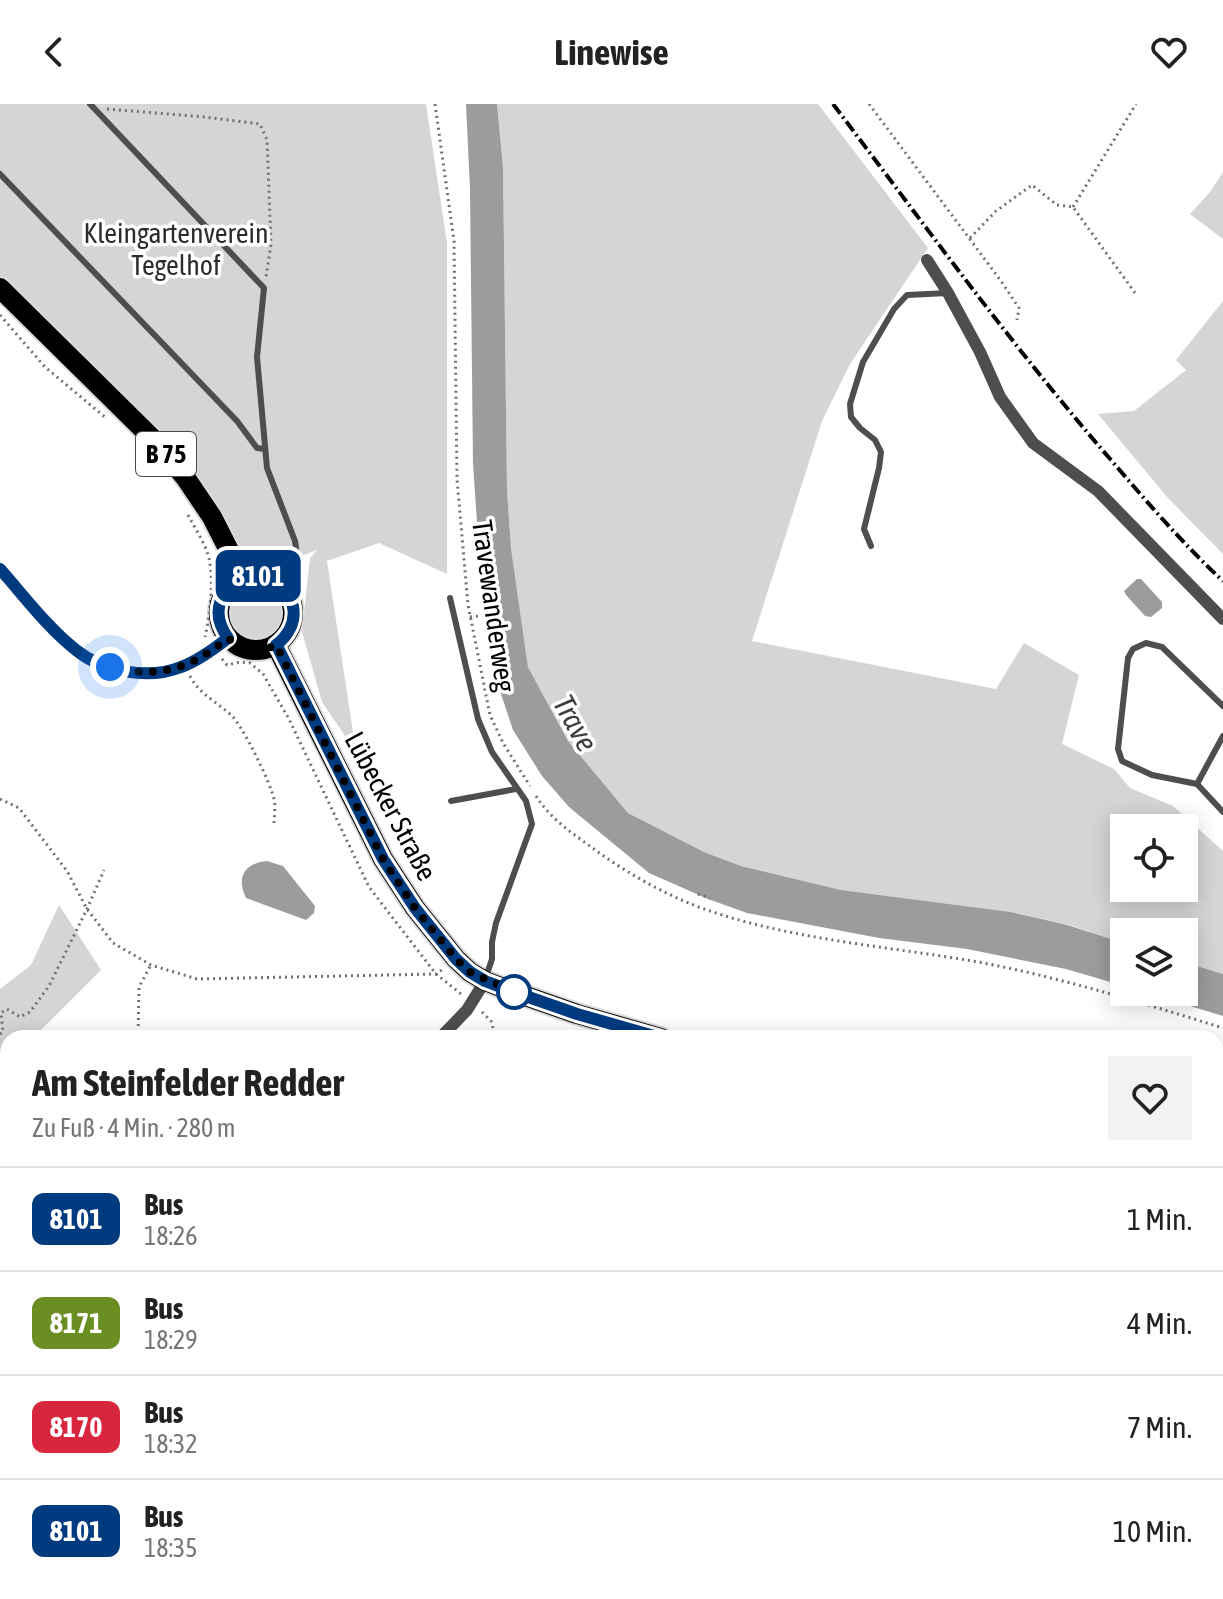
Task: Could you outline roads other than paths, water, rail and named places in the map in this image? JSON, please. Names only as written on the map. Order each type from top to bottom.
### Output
[{"type":"main road","name":"B 75","points":[[0,288],[165,453],[212,517],[243,578]]},
{"type":"main road","points":[[255,576],[265,577],[282,586],[290,596],[294,611],[287,635],[264,650],[221,643],[220,604],[233,583],[255,576]]},
{"type":"main road","name":"Lübecker Straße","points":[[276,645],[383,859],[415,908],[456,959],[485,981],[577,1014],[633,1030]]},
{"type":"street","points":[[927,260],[980,352],[1000,397],[1033,443],[1098,491],[1223,619]]},
{"type":"street","points":[[0,568],[79,653],[119,670],[167,671],[185,666],[221,643]]},
{"type":"street","points":[[448,1030],[472,1003],[485,981]]},
{"type":"lane","points":[[90,104],[264,288],[257,357],[267,468],[295,541],[298,562],[282,586]]},
{"type":"lane","points":[[0,174],[237,421],[257,448],[265,449]]},
{"type":"lane","points":[[871,546],[864,529],[881,452],[875,440],[851,417],[850,404],[863,362],[894,309],[907,295],[948,293]]},
{"type":"lane","points":[[450,598],[478,719],[492,752],[526,801],[532,824],[496,923],[492,959],[485,981]]},
{"type":"lane","points":[[1223,706],[1162,647],[1146,643],[1133,649],[1128,658],[1118,749],[1122,761],[1152,775],[1197,784],[1223,812]]},
{"type":"lane","points":[[1197,784],[1223,736]]},
{"type":"lane","points":[[451,801],[516,789]]},
{"type":"railway","points":[[833,104],[1074,417],[1152,507],[1223,581]]},
{"type":"park label","name":"Kleingartenverein Tegelhof","points":[[176,249]]},
{"type":"water label","name":"Trave","points":[[576,723]]}]
